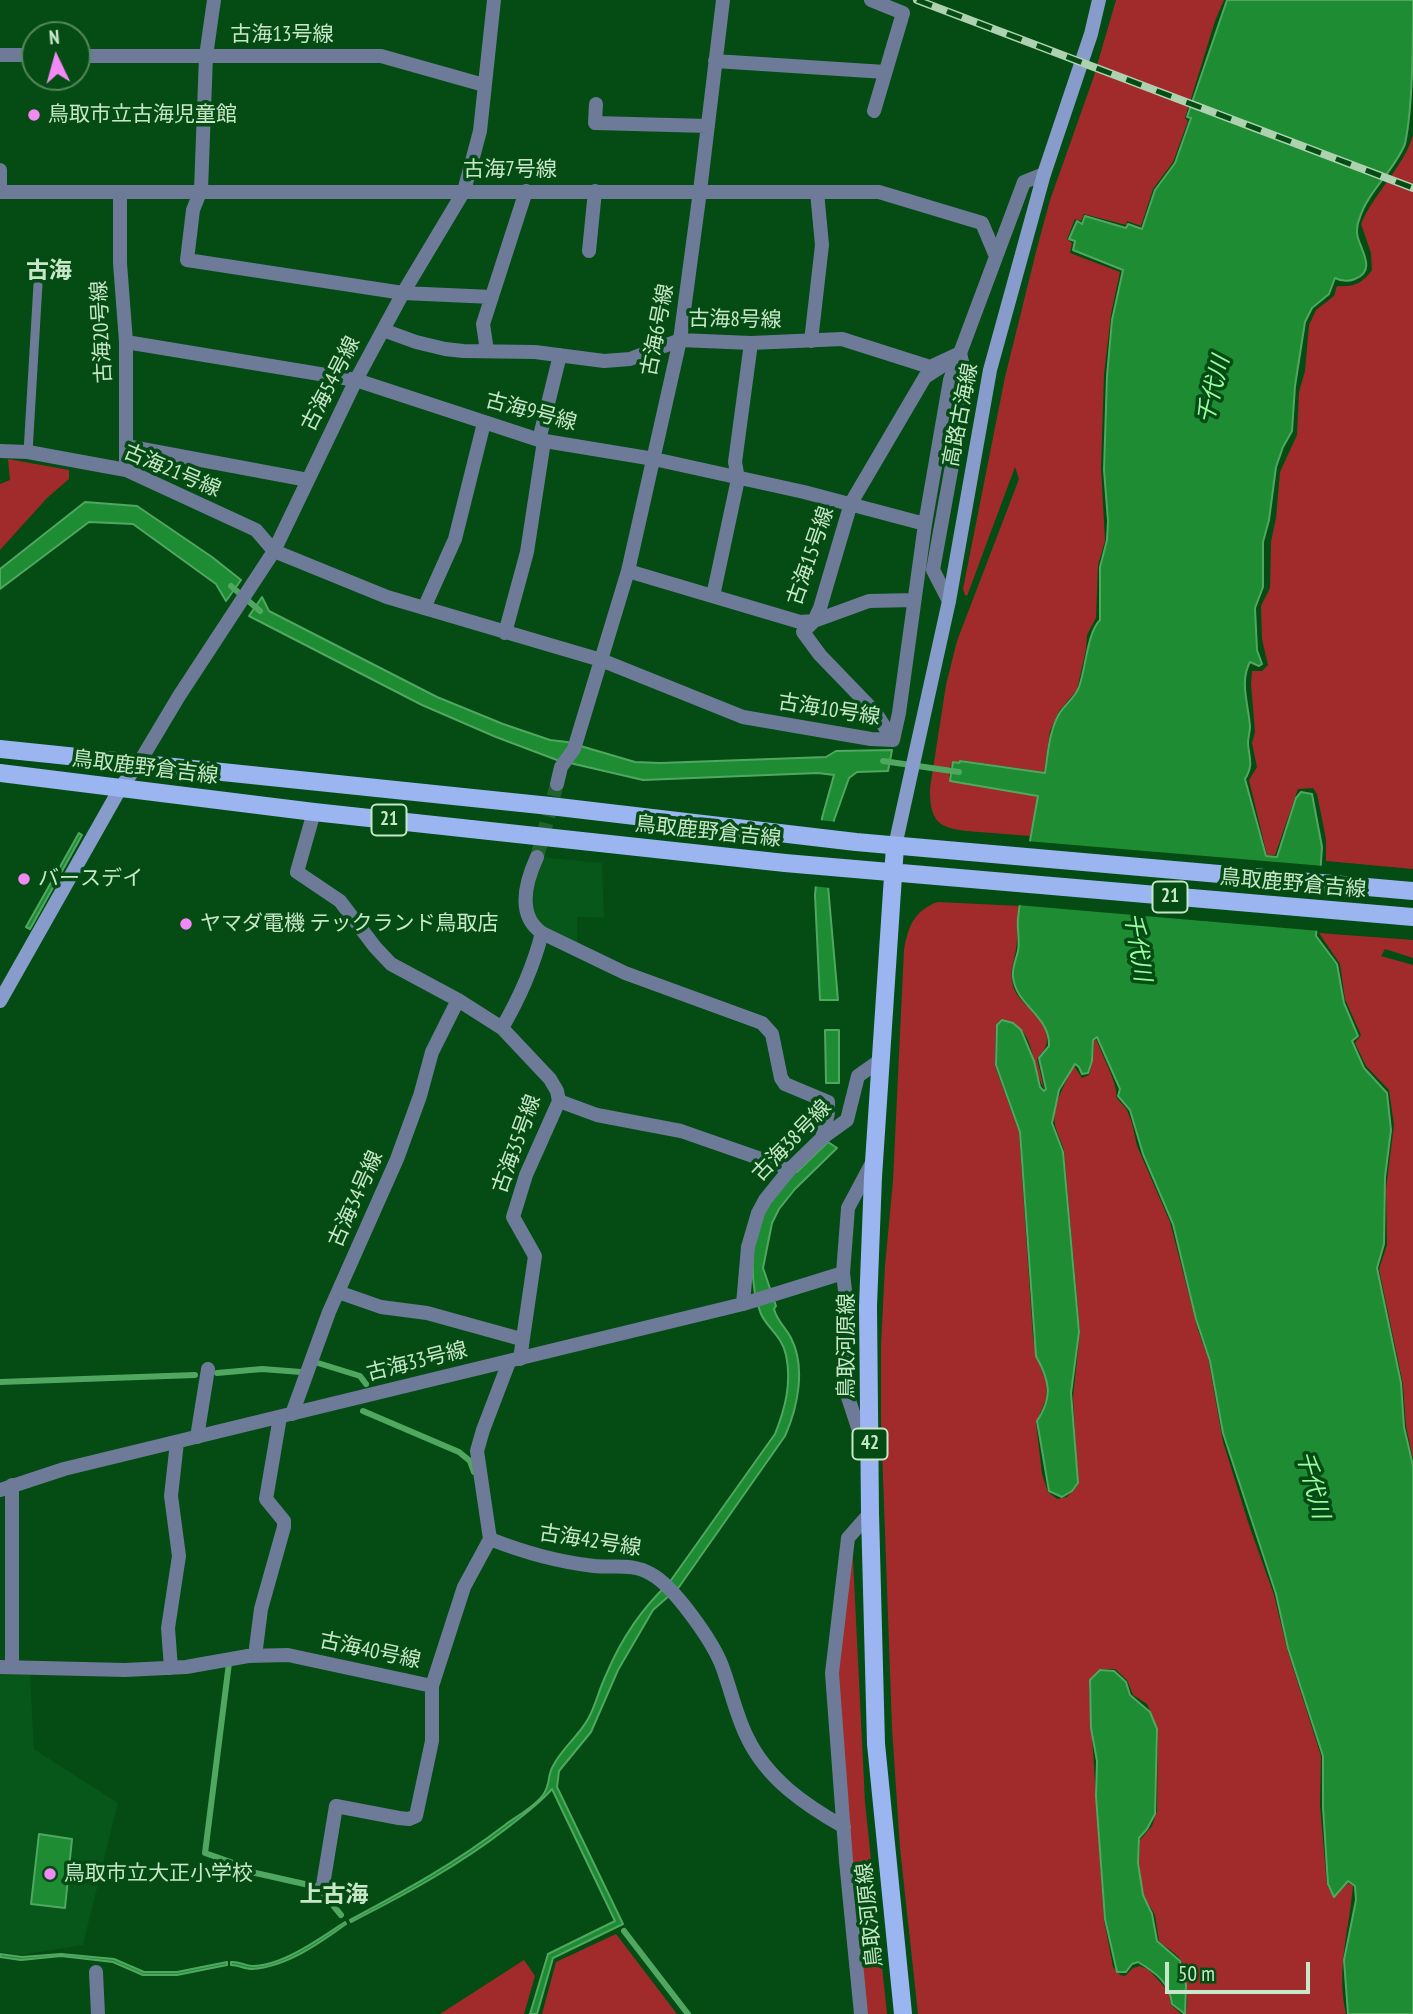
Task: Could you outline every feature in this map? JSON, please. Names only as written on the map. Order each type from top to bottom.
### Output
[{"type":"main road","name":"高路古海線","points":[[895,846],[949,601],[990,370],[1044,174],[1091,34],[1099,0]]},
{"type":"main road","name":"鳥取鹿野倉吉線","points":[[0,749],[895,846],[1413,891]]},
{"type":"main road","points":[[1,998],[121,787],[139,763]]},
{"type":"main road","name":"鳥取鹿野倉吉線","points":[[0,773],[314,811],[832,867],[1413,917]]},
{"type":"main road","name":"鳥取河原線","points":[[895,846],[875,1156],[869,1306],[870,1513],[876,1744],[903,2014]]},
{"type":"street","points":[[214,0],[206,56],[201,190],[193,210],[187,260],[403,293],[492,296]]},
{"type":"street","name":"古海54号線","points":[[139,763],[179,696],[274,551],[356,380],[403,293],[464,191],[480,131],[494,0]]},
{"type":"street","name":"古海6号線","points":[[556,784],[561,767],[575,749],[628,571],[680,340],[701,191],[723,0]]},
{"type":"street","points":[[871,0],[903,13],[874,111]]},
{"type":"street","points":[[0,55],[21,55]]},
{"type":"street","name":"古海13号線","points":[[91,55],[381,56],[484,85]]},
{"type":"street","points":[[715,61],[885,72]]},
{"type":"street","points":[[596,104],[595,123],[708,126]]},
{"type":"street","points":[[0,170],[0,192]]},
{"type":"street","name":"古海10号線","points":[[274,551],[387,597],[601,660],[743,717],[871,739],[893,740],[925,524],[950,380],[1024,182],[1044,174]]},
{"type":"street","points":[[487,351],[483,324],[526,191]]},
{"type":"street","points":[[589,251],[595,191]]},
{"type":"street","name":"古海7号線","points":[[0,192],[879,192],[982,223],[995,254]]},
{"type":"street","points":[[811,341],[822,244],[817,192]]},
{"type":"street","name":"古海20号線","points":[[120,193],[120,263],[126,342],[126,470]]},
{"type":"street","name":"古海8号線","points":[[383,330],[445,349],[560,355],[604,361],[630,359],[680,340],[751,344],[842,340],[930,367],[960,353]]},
{"type":"street","name":"古海9号線","points":[[126,342],[356,380],[542,440],[654,459],[851,503],[925,524]]},
{"type":"street","points":[[713,596],[738,479],[735,462],[751,344]]},
{"type":"street","points":[[949,601],[933,570],[967,383],[960,353]]},
{"type":"street","name":"古海15号線","points":[[628,571],[800,622],[814,621],[851,503],[925,377],[960,353]]},
{"type":"street","points":[[505,633],[527,552],[542,440],[560,355]]},
{"type":"street","points":[[424,608],[456,539],[484,423]]},
{"type":"street","points":[[126,446],[308,480]]},
{"type":"street","name":"古海21号線","points":[[0,451],[27,452],[126,470],[257,530],[274,551]]},
{"type":"street","points":[[893,740],[875,712],[820,655],[803,632],[814,621],[869,601],[915,600]]},
{"type":"street","name":"古海35号線","points":[[314,811],[297,872],[340,901],[391,964],[458,1000],[502,1028],[550,1079],[557,1091],[559,1101],[526,1175],[513,1217],[535,1256],[522,1339],[514,1360]]},
{"type":"street","points":[[537,857],[528,874],[525,890],[526,906],[534,927],[625,973],[762,1023],[772,1034],[781,1078],[785,1084],[828,1102],[822,1138]]},
{"type":"street","points":[[502,1028],[524,989],[535,962],[542,933]]},
{"type":"street","name":"古海34号線","points":[[255,1656],[261,1609],[284,1527],[284,1521],[267,1499],[286,1416],[397,1159],[420,1096],[432,1052],[458,1000]]},
{"type":"street","name":"古海38号線","points":[[743,1304],[748,1247],[758,1213],[765,1200],[790,1169],[822,1138],[847,1119],[859,1076],[882,1059]]},
{"type":"street","points":[[559,1101],[597,1115],[681,1131],[790,1169]]},
{"type":"street","points":[[871,1465],[843,1382],[847,1308],[842,1273],[848,1208],[875,1156]]},
{"type":"street","name":"古海33号線","points":[[6,1487],[64,1469],[743,1304],[842,1273]]},
{"type":"street","points":[[338,1292],[381,1307],[427,1313],[522,1339]]},
{"type":"street","points":[[490,1539],[477,1451],[483,1430],[514,1360]]},
{"type":"street","points":[[198,1437],[208,1369]]},
{"type":"street","points":[[171,1668],[168,1628],[179,1556],[171,1496],[177,1442]]},
{"type":"street","points":[[6,1487],[6,1667]]},
{"type":"street","points":[[860,2014],[832,1673],[848,1538],[870,1513]]},
{"type":"street","name":"古海40号線","points":[[6,1667],[125,1670],[171,1668],[255,1656],[288,1655],[432,1686],[464,1587],[490,1539]]},
{"type":"street","name":"古海42号線","points":[[490,1539],[522,1552],[594,1566],[637,1567],[663,1582],[679,1599],[712,1646],[722,1664],[747,1737],[771,1773],[815,1810],[844,1827]]},
{"type":"street","points":[[323,1885],[336,1805],[399,1818],[409,1819],[416,1816],[432,1741],[432,1686]]},
{"type":"street","points":[[96,1972],[98,2014]]},
{"type":"lane","points":[[27,452],[38,285]]},
{"type":"shaded area","points":[[1116,0],[1224,0],[1215,21],[1185,118],[1188,121],[1173,162],[1153,189],[1141,226],[1127,221],[1126,225],[1084,214],[1081,221],[1075,219],[1067,239],[1072,243],[1070,253],[1120,272],[1111,314],[1104,375],[1101,467],[1105,541],[1098,565],[1096,618],[1087,635],[1077,690],[1059,711],[1050,731],[1044,772],[960,760],[959,763],[953,761],[949,770],[950,781],[1038,796],[1030,836],[956,829],[941,824],[936,819],[930,801],[946,685],[957,641],[1019,479],[1015,467],[967,596],[963,589],[1005,377],[1037,248],[1050,200],[1093,79]]},
{"type":"shaded area","points":[[1413,135],[1413,869],[1326,861],[1326,839],[1317,794],[1313,788],[1298,789],[1275,855],[1267,855],[1249,780],[1257,767],[1252,743],[1255,732],[1252,671],[1262,671],[1268,665],[1262,639],[1261,606],[1270,588],[1271,542],[1280,472],[1297,435],[1299,392],[1305,371],[1309,325],[1316,310],[1334,296],[1337,286],[1357,284],[1372,270],[1371,253],[1361,224],[1403,157]]},
{"type":"shaded area","points":[[8,459],[69,470],[69,479],[47,498],[0,550],[0,484],[10,480]]},
{"type":"shaded area","points":[[541,857],[602,863],[604,918],[577,917],[577,945],[542,929],[531,916],[531,877]]},
{"type":"shaded area","points":[[938,902],[1020,906],[1012,972],[1013,986],[1016,994],[1041,1021],[1047,1037],[1046,1046],[1037,1059],[1044,1088],[1027,1038],[1013,1023],[1001,1019],[996,1025],[995,1066],[1019,1132],[1033,1338],[1047,1384],[1046,1399],[1036,1423],[1042,1474],[1048,1492],[1057,1499],[1067,1497],[1078,1485],[1073,1397],[1080,1332],[1064,1151],[1055,1117],[1057,1102],[1072,1068],[1074,1066],[1082,1078],[1089,1075],[1096,1039],[1112,1078],[1116,1097],[1127,1110],[1137,1146],[1170,1222],[1208,1358],[1223,1442],[1274,1595],[1287,1649],[1321,1756],[1320,1806],[1327,1885],[1334,1898],[1348,1883],[1353,1886],[1342,1982],[1346,2014],[1185,2014],[1186,1978],[1182,1964],[1178,1957],[1159,1941],[1155,1915],[1143,1895],[1139,1863],[1140,1840],[1152,1826],[1157,1811],[1158,1729],[1147,1704],[1133,1695],[1127,1680],[1115,1669],[1100,1669],[1090,1679],[1089,1690],[1104,1920],[1113,1967],[1120,1975],[1125,1976],[1133,1968],[1140,1966],[1149,1970],[1169,1992],[1171,2005],[1181,2014],[918,2014],[900,1848],[892,1728],[881,1421],[881,1346],[893,1181],[904,950],[914,920],[923,910]]},
{"type":"shaded area","points":[[1319,933],[1413,940],[1413,958],[1385,949],[1381,956],[1413,965],[1413,1459],[1406,1426],[1403,1384],[1379,1269],[1387,1245],[1386,1189],[1394,1125],[1389,1090],[1366,1066],[1355,1043],[1361,1035],[1345,999],[1340,964]]},
{"type":"shaded area","points":[[852,1539],[865,1802],[887,2014],[863,2014],[835,1676]]},
{"type":"shaded area","name":"鳥取市立大正小学校","points":[[0,1674],[30,1674],[34,1749],[118,1803],[83,1945],[22,1955],[0,1952]]},
{"type":"shaded area","points":[[616,1934],[677,2014],[542,2014],[556,1962]]},
{"type":"shaded area","points":[[524,1960],[535,1976],[524,2014],[440,2014]]},
{"type":"water","name":"千代川","points":[[1227,0],[1413,0],[1408,129],[1400,154],[1369,198],[1358,222],[1357,235],[1366,261],[1365,271],[1352,280],[1335,278],[1329,294],[1312,308],[1305,322],[1295,386],[1292,431],[1276,467],[1269,520],[1263,542],[1263,587],[1255,608],[1257,650],[1262,664],[1259,666],[1250,662],[1245,678],[1250,761],[1245,779],[1266,856],[1277,857],[1296,798],[1301,792],[1312,794],[1322,847],[1316,936],[1337,964],[1344,1003],[1358,1036],[1352,1041],[1364,1068],[1387,1093],[1391,1130],[1385,1177],[1384,1244],[1377,1268],[1401,1383],[1404,1427],[1413,1466],[1413,2014],[1348,2014],[1344,1960],[1356,1900],[1355,1886],[1348,1881],[1334,1897],[1328,1884],[1323,1756],[1288,1648],[1276,1594],[1223,1433],[1210,1361],[1196,1319],[1173,1224],[1143,1154],[1130,1110],[1118,1096],[1120,1089],[1097,1037],[1093,1040],[1092,1061],[1088,1073],[1082,1074],[1075,1064],[1059,1090],[1052,1123],[1063,1152],[1079,1332],[1071,1393],[1078,1483],[1062,1497],[1049,1491],[1037,1421],[1046,1404],[1048,1389],[1036,1356],[1020,1132],[996,1065],[997,1025],[1002,1020],[1013,1023],[1021,1030],[1034,1061],[1040,1087],[1044,1091],[1046,1089],[1039,1058],[1049,1046],[1048,1035],[1039,1018],[1020,996],[1013,977],[1019,947],[1020,903],[1038,796],[950,781],[953,762],[960,761],[1045,773],[1053,728],[1061,710],[1079,687],[1089,642],[1100,620],[1100,567],[1107,540],[1108,521],[1104,470],[1107,376],[1112,320],[1123,270],[1073,250],[1075,241],[1069,239],[1077,221],[1082,224],[1085,216],[1126,228],[1128,224],[1142,229],[1155,190],[1175,163],[1191,118],[1187,117]]},
{"type":"water","points":[[85,502],[137,506],[241,580],[226,601],[216,584],[133,524],[89,522],[0,589],[0,569]]},
{"type":"water","points":[[262,597],[269,611],[437,697],[550,740],[567,742],[635,762],[826,757],[836,751],[892,750],[888,771],[857,772],[849,778],[834,820],[828,886],[838,1000],[820,1000],[815,895],[822,818],[834,775],[818,773],[643,780],[557,760],[422,705],[249,616]]},
{"type":"water","points":[[79,833],[82,835],[30,929],[26,927]]},
{"type":"water","points":[[825,1030],[839,1030],[839,1083],[826,1083]]},
{"type":"water","points":[[828,1142],[837,1148],[795,1189],[779,1209],[772,1223],[763,1268],[776,1306],[775,1313],[791,1338],[798,1361],[797,1400],[785,1436],[679,1587],[653,1610],[618,1670],[591,1732],[559,1771],[557,1787],[623,1924],[553,1958],[537,2014],[530,2014],[548,1954],[615,1921],[552,1789],[525,1814],[470,1855],[392,1901],[351,1922],[350,1920],[448,1864],[539,1799],[557,1760],[588,1719],[625,1637],[649,1603],[669,1583],[775,1434],[787,1396],[788,1365],[781,1343],[761,1314],[757,1303],[753,1278],[755,1237],[758,1224],[774,1197],[795,1171]]},
{"type":"water","points":[[1100,1670],[1114,1671],[1126,1682],[1130,1695],[1150,1712],[1157,1729],[1155,1814],[1139,1838],[1138,1863],[1143,1895],[1152,1914],[1157,1941],[1180,1961],[1186,1985],[1185,2014],[1172,2004],[1161,1979],[1138,1962],[1132,1964],[1126,1972],[1117,1972],[1105,1919],[1096,1796],[1097,1761],[1091,1728],[1090,1680]]},
{"type":"water","points":[[39,1834],[72,1839],[65,1908],[31,1904]]},
{"type":"water","points":[[345,1922],[346,1924],[314,1946],[277,1964],[252,1969],[231,1965],[231,1962],[253,1966],[276,1961],[301,1950]]},
{"type":"water","points":[[0,1954],[22,1957],[61,1954],[114,1959],[144,1972],[177,1972],[227,1962],[227,1965],[177,1975],[143,1975],[113,1962],[61,1956],[21,1960],[0,1957]]},
{"type":"pier","points":[[818,820],[837,822],[830,888],[812,886]]},
{"type":"pier","points":[[1026,841],[1324,866],[1320,931],[1017,905]]},
{"type":"waterway","points":[[231,586],[260,611]]},
{"type":"waterway","points":[[883,761],[959,772]]},
{"type":"waterway","points":[[318,1363],[360,1376],[366,1384]]},
{"type":"waterway","points":[[217,1373],[262,1369],[301,1372]]},
{"type":"waterway","points":[[0,1382],[195,1375]]},
{"type":"waterway","points":[[363,1411],[459,1452],[470,1461],[474,1472]]},
{"type":"waterway","points":[[229,1663],[205,1853],[242,1866]]},
{"type":"waterway","points":[[251,1872],[318,1887],[341,1915]]},
{"type":"waterway","points":[[624,1931],[688,2014]]},
{"type":"tunnel","points":[[537,857],[557,784]]},
{"type":"railway","points":[[917,0],[1413,188]]},
{"type":"place","name":"鳥取市立古海児童館","points":[[34,115]]},
{"type":"place","name":"バースデイ","points":[[24,879]]},
{"type":"place","name":"ヤマダ電機 テックランド鳥取店","points":[[186,924]]},
{"type":"place","name":"鳥取市立大正小学校","points":[[50,1874]]},
{"type":"district","name":"古海","points":[[49,271]]},
{"type":"district","name":"上古海","points":[[334,1895]]}]
